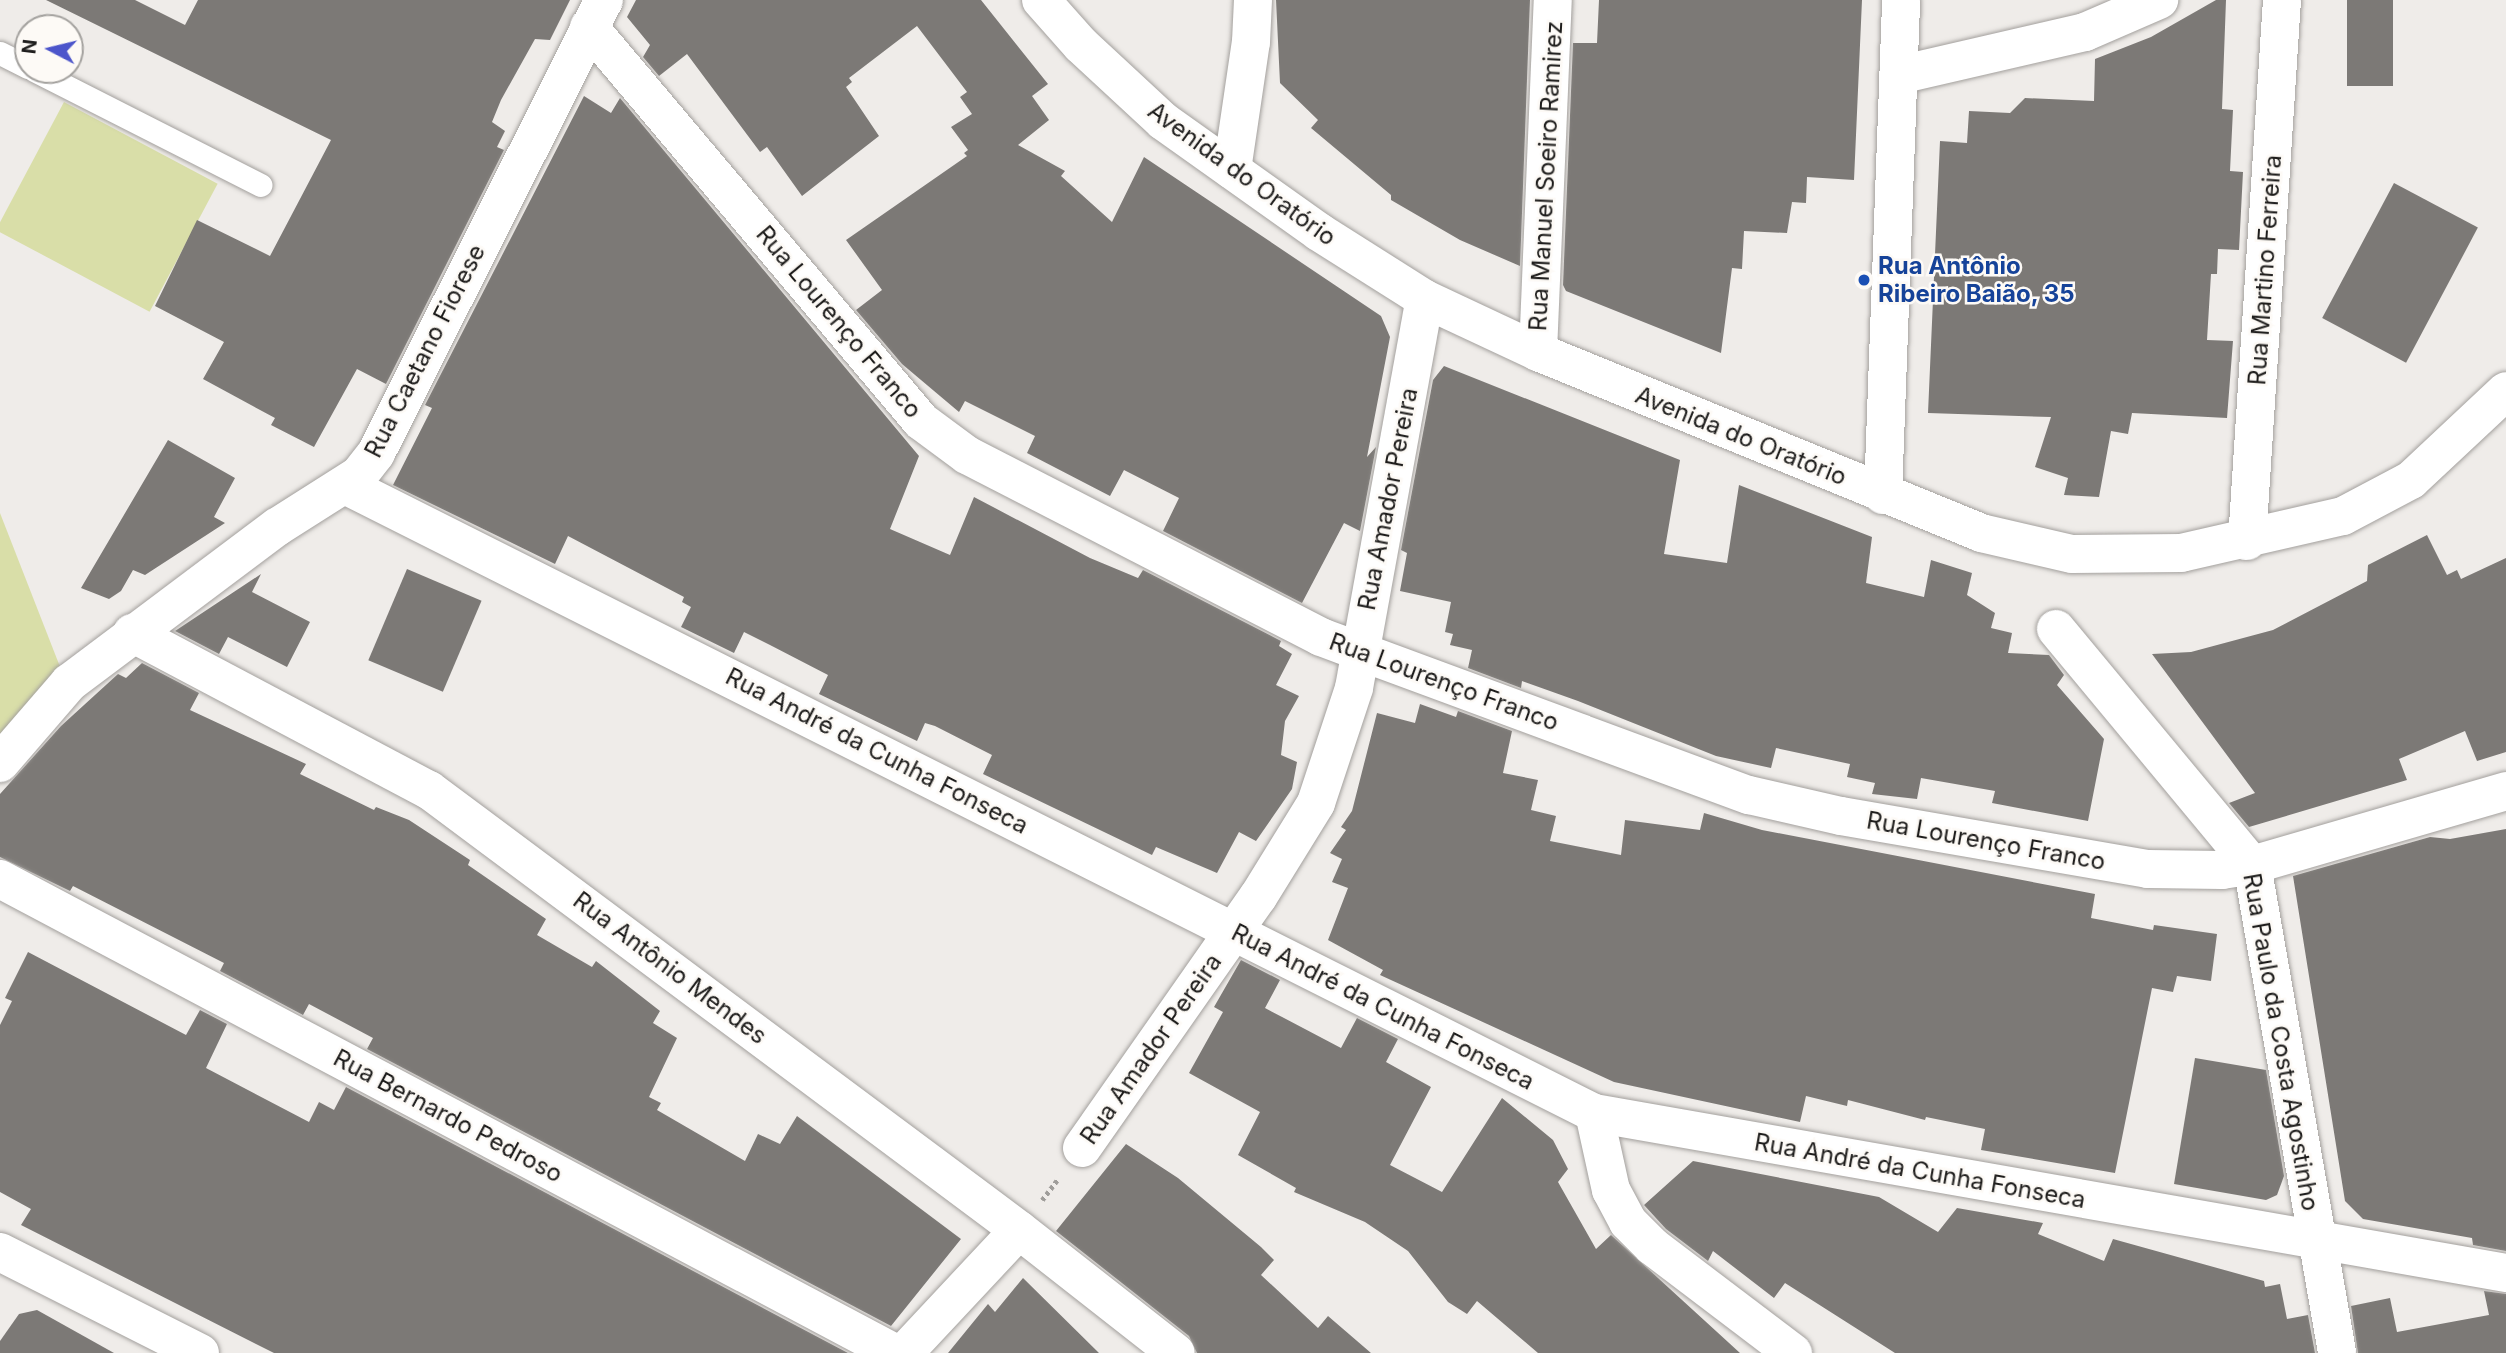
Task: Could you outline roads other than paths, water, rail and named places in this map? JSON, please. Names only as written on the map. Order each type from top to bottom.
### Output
[{"type":"street","name":"Avenida do Oratório","points":[[1041,0],[1081,45],[1163,121],[1425,299],[1538,352],[1981,533],[2072,554],[2181,553],[2247,541],[2343,516],[2411,480],[2506,391]]},
{"type":"street","points":[[1232,170],[1251,42],[1253,0]]},
{"type":"street","name":"Rua Manuel Soeiro Ramirez","points":[[1538,352],[1553,0]]},
{"type":"street","points":[[1884,495],[1901,0]]},
{"type":"street","points":[[1899,75],[2085,32],[2159,0]]},
{"type":"street","name":"Rua Martino Ferreira","points":[[2247,541],[2282,0]]},
{"type":"street","name":"Rua Caetano Fiorese","points":[[0,763],[69,683],[132,633],[277,527],[345,485],[376,453],[597,13]]},
{"type":"street","name":"Rua Lourenço Franco","points":[[597,13],[921,421],[967,455],[1321,637],[1749,795],[1841,816],[2148,869],[2221,870],[2252,865],[2506,791]]},
{"type":"street","name":"Rua Amador Pereira","points":[[1082,1148],[1233,932],[1316,803],[1354,688],[1425,299]]},
{"type":"street","name":"Rua André da Cunha Fonseca","points":[[345,485],[1594,1113],[2506,1273]]},
{"type":"street","name":"Rua Paulo da Costa Agostinho","points":[[2056,629],[2252,865],[2337,1353]]},
{"type":"street","name":"Rua Antônio Mendes","points":[[132,633],[429,790],[1019,1230],[1176,1353]]},
{"type":"street","name":"Rua Bernardo Pedroso","points":[[0,879],[895,1353]]},
{"type":"street","points":[[1594,1113],[1611,1190],[1628,1222],[1652,1246],[1793,1353]]},
{"type":"street","points":[[904,1353],[1019,1230]]},
{"type":"street","points":[[6,1266],[200,1353]]},
{"type":"lane","points":[[62,84],[261,185]]},
{"type":"place","name":"Rua Antônio Ribeiro Baião, 35","points":[[1864,280]]}]
